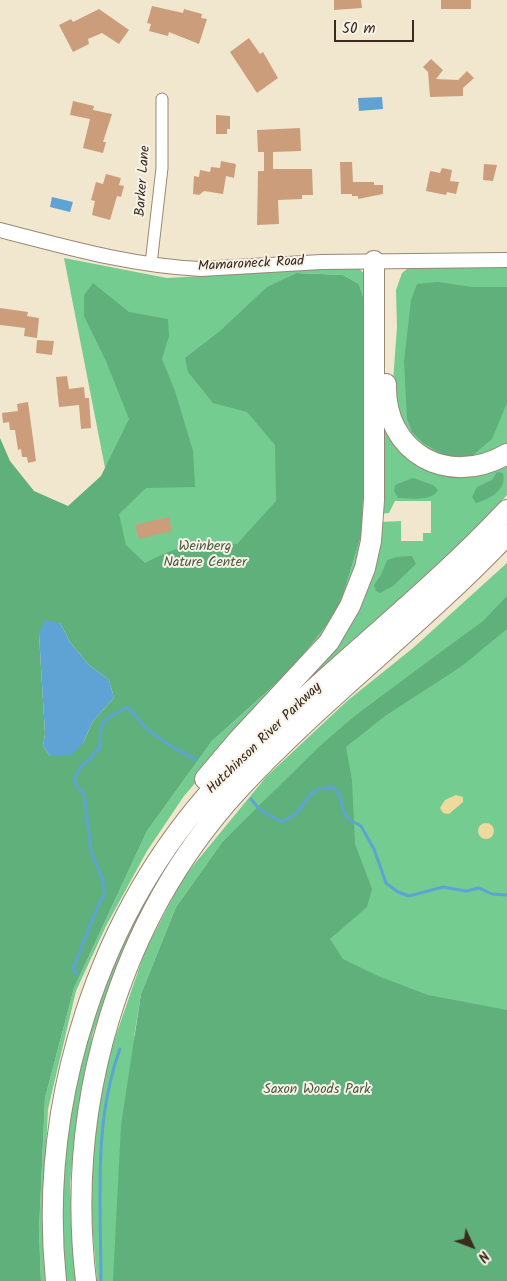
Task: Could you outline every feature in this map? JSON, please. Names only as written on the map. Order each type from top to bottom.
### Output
[{"type":"highway","points":[[381,260],[386,400],[390,418],[397,433],[420,456],[444,466],[461,468],[479,466],[507,454]]},
{"type":"highway","points":[[141,890],[162,842],[190,799],[238,740],[321,651],[337,631],[356,594],[368,555],[373,527],[381,260]]},
{"type":"highway","name":"Hutchinson River Parkway","points":[[56,1281],[53,1184],[62,1107],[69,1068],[82,1023],[102,968],[141,890],[182,826],[220,781],[267,734],[424,591],[507,510]]},
{"type":"highway","name":"Hutchinson River Parkway","points":[[86,1281],[81,1202],[82,1161],[91,1093],[106,1029],[118,991],[150,920],[178,869],[236,793],[290,737],[418,622],[507,535]]},
{"type":"highway","points":[[418,622],[465,588],[507,551]]},
{"type":"street","name":"Barker Lane","points":[[151,264],[162,168],[162,100]]},
{"type":"street","name":"Mamaroneck Road","points":[[0,230],[110,257],[151,264],[201,269],[381,260],[507,260]]},
{"type":"green space","name":"Weinberg Nature Center","points":[[64,258],[167,278],[358,267],[365,275],[370,286],[369,509],[364,544],[353,586],[337,616],[314,650],[264,703],[184,796],[147,851],[106,926],[76,991],[48,1109],[44,1194],[45,1281],[41,1281],[39,1232],[45,1098],[74,988],[147,831],[212,741],[290,671],[338,611],[362,533],[368,312],[359,284],[343,275],[296,273],[266,288],[313,633],[161,767],[139,627],[54,545],[115,519]]},
{"type":"green space","points":[[411,266],[507,266],[507,445],[472,463],[440,461],[400,425],[392,395],[397,327],[396,290],[402,273]]},
{"type":"green space","points":[[296,273],[343,275],[359,284],[368,312],[362,533],[338,611],[290,671],[212,741],[147,831],[74,988],[45,1098],[39,1231],[41,1281],[0,1281],[0,438],[10,461],[34,491],[68,506],[101,476],[129,419],[106,361],[84,316],[84,295],[93,283],[129,312],[168,319],[169,336],[162,359],[175,391],[193,451],[195,487],[146,488],[119,514],[126,545],[145,563],[189,545],[211,543],[237,544],[276,501],[275,445],[247,412],[213,403],[188,372],[185,358],[220,331],[267,287]],"holes":[[[60,623],[70,642],[89,665],[109,680],[114,698],[93,721],[83,743],[50,756],[43,746],[45,734],[39,634]]]},
{"type":"green space","points":[[438,282],[472,287],[507,287],[507,403],[492,439],[472,456],[447,457],[423,443],[412,432],[407,419],[404,361],[411,300],[417,284]]},
{"type":"green space","points":[[383,418],[405,454],[507,460],[507,495],[478,527],[276,712],[314,667],[379,522],[401,521],[401,541],[423,541],[423,533],[431,533],[431,501],[395,501],[389,513],[379,514]]},
{"type":"green space","points":[[497,472],[503,473],[504,479],[500,489],[487,499],[476,503],[472,497],[477,487],[492,480]]},
{"type":"green space","points":[[413,478],[433,485],[438,490],[435,494],[425,498],[398,498],[394,491],[395,485]]},
{"type":"green space","points":[[412,556],[416,564],[393,586],[380,593],[376,591],[374,585],[381,575],[387,560]]},
{"type":"green space","name":"Saxon Woods Park","points":[[507,563],[507,1281],[97,1281],[90,1200],[96,1116],[112,1047],[145,951],[183,878],[266,777],[347,701],[413,648]],"holes":[[[431,660],[248,831],[134,1037],[141,994],[176,907],[223,841],[358,713]]]},
{"type":"green space","name":"Saxon Woods Park","points":[[507,596],[507,629],[462,666],[385,716],[346,747],[352,780],[355,844],[372,889],[367,907],[330,939],[343,959],[378,976],[428,995],[507,1010],[507,1281],[113,1281],[121,1125],[141,994],[176,907],[223,841],[321,745],[358,713],[483,621]]},
{"type":"green space","points":[[169,868],[130,937],[93,1033],[75,1136],[70,1183],[76,1281],[65,1281],[62,1249],[62,1183],[69,1116],[82,1051],[91,1021],[114,964],[161,873]]},
{"type":"sand","points":[[456,795],[463,797],[463,802],[449,814],[443,813],[440,808],[445,800]]},
{"type":"sand","points":[[486,823],[494,831],[486,839],[478,831]]},
{"type":"water","points":[[382,97],[383,109],[359,111],[358,98]]},
{"type":"water","points":[[52,197],[73,202],[70,212],[50,207]]},
{"type":"water","points":[[45,620],[60,623],[70,642],[89,665],[109,680],[114,698],[93,721],[83,743],[72,755],[50,756],[43,746],[45,734],[39,634]]},
{"type":"building","points":[[334,0],[361,0],[362,8],[334,10]]},
{"type":"building","points":[[441,0],[471,0],[471,9],[441,9]]},
{"type":"building","points":[[152,6],[183,13],[184,9],[202,14],[201,18],[207,19],[199,44],[169,32],[168,36],[149,31],[151,24],[147,23]]},
{"type":"building","points":[[99,9],[129,30],[119,44],[102,33],[88,39],[89,44],[73,52],[59,25],[71,19],[73,22]]},
{"type":"building","points":[[249,38],[260,54],[263,52],[278,78],[257,93],[230,52]]},
{"type":"building","points":[[431,59],[443,70],[436,79],[458,80],[467,71],[474,78],[463,88],[463,96],[430,97],[428,72],[423,67]]},
{"type":"building","points":[[73,101],[94,106],[93,110],[112,114],[103,142],[106,142],[103,153],[83,148],[90,119],[70,115]]},
{"type":"building","points":[[216,115],[230,116],[230,129],[227,129],[227,134],[216,134]]},
{"type":"building","points":[[300,128],[301,151],[273,152],[273,169],[312,169],[313,195],[302,195],[302,199],[278,200],[279,224],[257,225],[258,171],[264,171],[264,152],[258,152],[257,130]]},
{"type":"building","points":[[221,161],[236,164],[234,178],[226,176],[223,194],[204,191],[199,195],[193,194],[194,176],[199,177],[200,170],[210,172],[211,167],[220,168]]},
{"type":"building","points":[[340,162],[352,162],[353,182],[374,182],[374,185],[383,185],[383,194],[358,199],[358,196],[352,196],[352,194],[341,194]]},
{"type":"building","points":[[484,164],[497,165],[493,181],[483,180]]},
{"type":"building","points":[[442,168],[452,170],[450,181],[459,182],[456,194],[447,192],[446,195],[426,191],[430,171],[440,173]]},
{"type":"building","points":[[106,174],[121,178],[119,185],[124,186],[121,197],[117,196],[110,220],[92,215],[95,201],[91,200],[96,182],[103,184]]},
{"type":"building","points":[[0,308],[28,312],[27,316],[39,318],[37,338],[24,336],[25,328],[0,325]]},
{"type":"building","points":[[37,340],[54,341],[52,355],[36,353]]},
{"type":"building","points":[[67,376],[69,389],[84,387],[85,398],[89,398],[91,428],[81,429],[79,405],[59,407],[56,377]]},
{"type":"building","points":[[28,402],[36,461],[28,463],[27,457],[22,457],[21,449],[18,450],[15,430],[10,430],[9,422],[3,423],[2,413],[18,411],[17,404]]},
{"type":"building","name":"Weinberg Nature Center","points":[[169,517],[172,531],[139,539],[135,525]]},
{"type":"waterway","points":[[77,974],[73,969],[105,893],[103,881],[91,851],[84,793],[77,787],[74,779],[82,765],[90,760],[93,754],[100,748],[101,731],[104,722],[127,707],[151,732],[196,760]]},
{"type":"waterway","points":[[251,799],[260,810],[282,822],[296,814],[310,795],[318,789],[333,787],[340,795],[343,810],[348,819],[361,826],[374,849],[386,883],[398,892],[409,896],[443,887],[466,891],[479,888],[492,894],[507,895]]},
{"type":"waterway","points":[[101,1281],[100,1164],[102,1134],[111,1077],[120,1049]]}]
